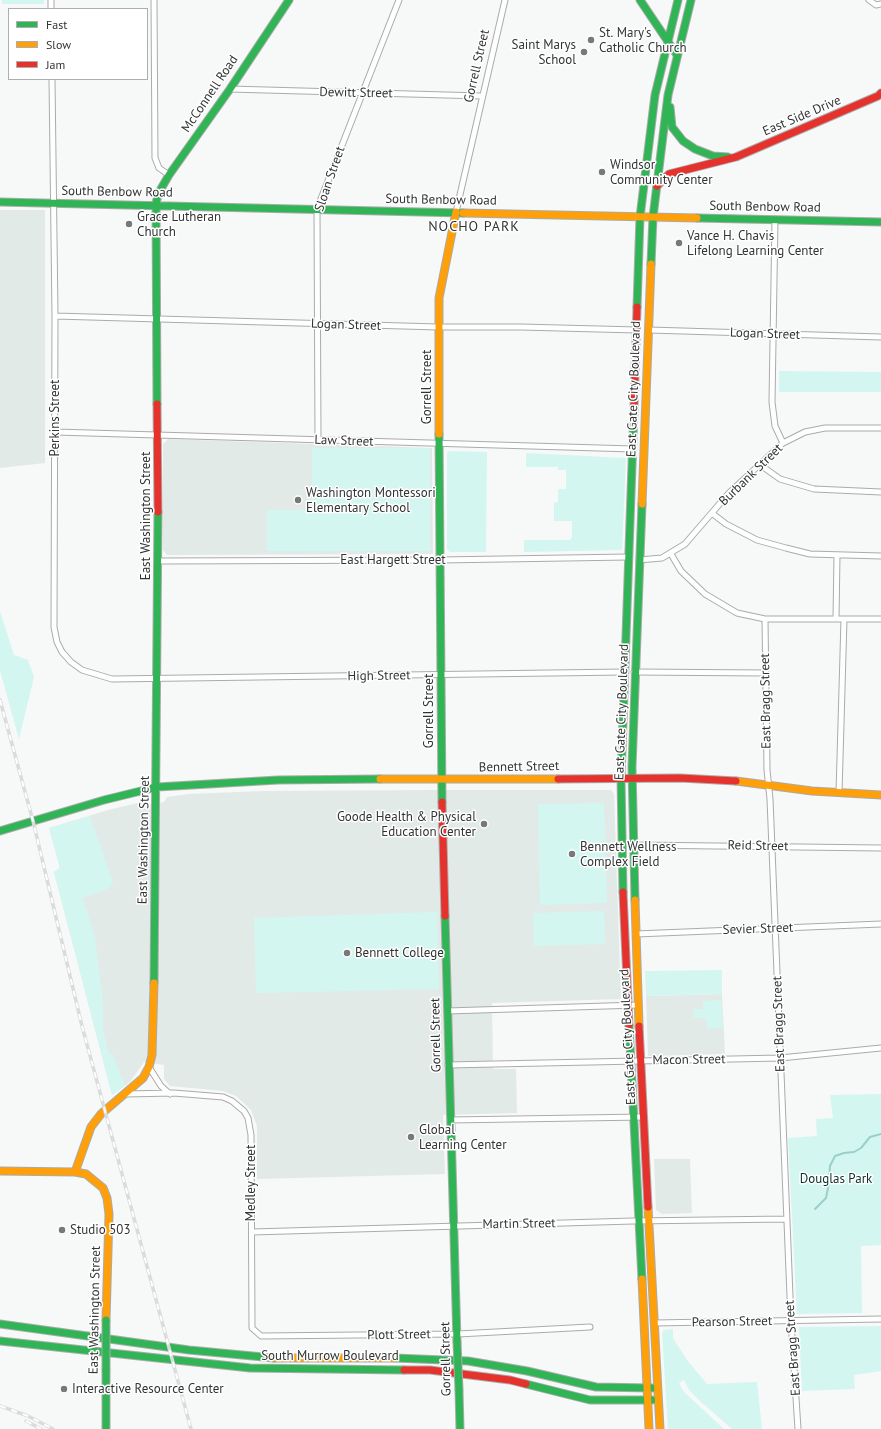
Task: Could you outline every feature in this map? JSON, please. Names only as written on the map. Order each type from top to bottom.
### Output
[{"type":"main road","name":"McConnell Road","points":[[156,204],[158,194],[169,175],[230,90],[289,0]]},
{"type":"main road","points":[[640,0],[677,55]]},
{"type":"main road","name":"East Gate City Boulevard","points":[[649,1429],[621,851],[621,778],[640,217],[655,96],[678,0]]},
{"type":"main road","name":"East Gate City Boulevard","points":[[660,1429],[638,1005],[632,778],[634,672],[653,217],[668,95],[692,0]]},
{"type":"main road","points":[[668,95],[672,127],[683,141],[696,150],[713,156],[736,157]]},
{"type":"main road","name":"East Side Drive","points":[[657,186],[669,174],[736,157],[880,95]]},
{"type":"main road","name":"South Benbow Road","points":[[0,202],[156,204],[881,222]]},
{"type":"main road","name":"East Washington Street","points":[[106,1429],[106,1320],[109,1214],[107,1198],[103,1188],[86,1174],[75,1172],[91,1127],[101,1114],[143,1078],[149,1067],[152,1054],[157,787],[158,561],[156,204]]},
{"type":"main road","name":"Gorrell Street","points":[[456,212],[439,298],[438,327],[441,780],[448,1065],[460,1429]]},
{"type":"main road","name":"Bennett Street","points":[[0,832],[104,800],[157,787],[278,780],[621,778],[710,779],[839,793],[881,795]]},
{"type":"main road","points":[[0,1171],[75,1172]]},
{"type":"main road","name":"South Murrow Boulevard","points":[[0,1324],[250,1356],[306,1359],[409,1358],[468,1361],[527,1371],[596,1387],[657,1387]]},
{"type":"main road","name":"South Murrow Boulevard","points":[[0,1340],[250,1368],[396,1368],[441,1371],[510,1380],[590,1400],[658,1400]]},
{"type":"street","points":[[154,0],[155,158],[159,168],[169,175]]},
{"type":"street","name":"Sloan Street","points":[[318,440],[317,209],[399,0]]},
{"type":"street","name":"Gorrell Street","points":[[456,212],[505,0]]},
{"type":"street","points":[[869,0],[876,5],[881,4]]},
{"type":"street","name":"Perkins Street","points":[[52,80],[55,316],[54,627],[57,642],[62,652],[82,670],[112,679],[157,678]]},
{"type":"street","name":"Dewitt Street","points":[[230,90],[482,96]]},
{"type":"street","points":[[776,219],[773,334],[773,416],[775,426],[783,443]]},
{"type":"street","name":"Logan Street","points":[[55,316],[438,327],[521,327],[637,330]]},
{"type":"street","name":"Logan Street","points":[[649,330],[881,337]]},
{"type":"street","name":"Burbank Street","points":[[639,560],[655,559],[671,554],[685,544],[713,514],[729,494],[759,464],[783,443],[804,432],[825,428],[881,428]]},
{"type":"street","name":"Law Street","points":[[55,432],[633,449]]},
{"type":"street","points":[[759,464],[780,480],[814,490],[881,492]]},
{"type":"street","points":[[713,514],[726,524],[757,540],[810,554],[881,556]]},
{"type":"street","points":[[671,554],[681,571],[705,594],[737,613],[766,620],[881,619]]},
{"type":"street","points":[[836,619],[837,555]]},
{"type":"street","name":"East Hargett Street","points":[[158,561],[440,560],[628,557]]},
{"type":"street","points":[[839,793],[844,619]]},
{"type":"street","name":"East Bragg Street","points":[[766,620],[768,785],[776,928],[786,1219],[798,1429]]},
{"type":"street","name":"High Street","points":[[157,678],[624,672]]},
{"type":"street","points":[[634,672],[766,672]]},
{"type":"street","name":"Reid Street","points":[[634,845],[881,848]]},
{"type":"street","name":"Sevier Street","points":[[636,934],[881,924]]},
{"type":"street","points":[[447,1011],[638,1005]]},
{"type":"street","name":"Macon Street","points":[[448,1065],[780,1058],[881,1048]]},
{"type":"street","points":[[149,1067],[161,1086],[170,1094]]},
{"type":"street","name":"Medley Street","points":[[125,1094],[170,1094],[223,1097],[232,1101],[244,1111],[248,1118],[251,1135],[252,1328],[257,1334]]},
{"type":"street","points":[[450,1120],[644,1117]]},
{"type":"street","name":"Martin Street","points":[[252,1232],[454,1225],[786,1219]]},
{"type":"street","name":"Pearson Street","points":[[654,1323],[881,1319]]},
{"type":"street","name":"Plott Street","points":[[257,1334],[265,1337],[294,1337],[458,1334],[590,1327]]},
{"type":"shaded area","points":[[0,210],[45,210],[45,463],[0,468]]},
{"type":"shaded area","name":"Washington Montessori Elementary School","points":[[168,439],[432,448],[433,554],[167,555],[163,550],[163,444]]},
{"type":"shaded area","name":"Bennett College","points":[[611,790],[614,794],[621,999],[492,1003],[493,1069],[516,1069],[517,1113],[443,1115],[445,1174],[257,1179],[257,1126],[251,1110],[236,1096],[223,1091],[170,1086],[164,1079],[164,1065],[144,1062],[130,1082],[112,1095],[54,872],[60,868],[49,828],[108,810],[142,802],[146,805],[164,802],[167,797],[189,794],[262,791]]},
{"type":"shaded area","points":[[722,994],[725,1054],[648,1056],[646,996]]},
{"type":"shaded area","points":[[654,1159],[690,1159],[692,1213],[662,1214],[656,1210]]},
{"type":"green space","points":[[2,0],[44,0],[44,4],[2,4]]},
{"type":"green space","points":[[779,371],[881,372],[881,392],[779,392]]},
{"type":"green space","points":[[312,448],[430,448],[430,551],[267,551],[267,510],[312,510]]},
{"type":"green space","points":[[449,451],[487,452],[486,552],[450,552],[447,549],[447,453]]},
{"type":"green space","points":[[526,453],[626,458],[622,550],[524,552],[524,540],[570,540],[572,537],[572,521],[554,521],[554,503],[558,502],[558,489],[566,489],[566,470],[558,470],[558,467],[526,467]]},
{"type":"green space","points":[[0,611],[14,655],[28,660],[34,677],[19,739],[0,671]]},
{"type":"green space","name":"Bennett Wellness Complex Field","points":[[604,803],[607,903],[540,905],[538,804]]},
{"type":"green space","points":[[90,816],[113,883],[109,888],[83,898],[95,937],[103,1004],[103,1029],[108,1052],[113,1055],[125,1086],[112,1095],[54,872],[60,868],[49,828]]},
{"type":"green space","points":[[604,911],[605,944],[534,946],[533,913]]},
{"type":"green space","points":[[437,912],[439,989],[256,993],[254,918]]},
{"type":"green space","points":[[722,970],[722,994],[646,996],[645,971]]},
{"type":"green space","points":[[721,1000],[723,1027],[707,1029],[706,1018],[694,1018],[693,1009],[703,1009],[703,1001]]},
{"type":"green space","name":"Douglas Park","points":[[881,1094],[881,1245],[861,1246],[862,1313],[797,1314],[788,1138],[817,1136],[816,1119],[833,1118],[830,1095]]},
{"type":"green space","points":[[881,1326],[881,1371],[854,1375],[855,1389],[802,1391],[799,1327]]},
{"type":"green space","points":[[673,1329],[673,1338],[687,1360],[707,1384],[757,1382],[762,1429],[732,1429],[689,1390],[684,1380],[679,1383],[684,1392],[724,1429],[668,1429],[662,1333],[664,1330]]},
{"type":"waterway","points":[[815,1209],[826,1198],[830,1166],[835,1156],[854,1152],[861,1148],[870,1137],[881,1134]]},
{"type":"railway","points":[[0,700],[33,821],[82,1026],[191,1429]]},
{"type":"railway","points":[[0,1406],[28,1416],[53,1429]]},
{"type":"railway","points":[[26,1421],[41,1429]]},
{"type":"traffic: fast","points":[[157,404],[156,204],[158,194],[169,175],[230,89],[289,0]]},
{"type":"traffic: fast","points":[[640,0],[677,55]]},
{"type":"traffic: fast","points":[[637,307],[640,217],[655,95],[678,0]]},
{"type":"traffic: fast","points":[[651,264],[653,217],[668,95],[691,0]]},
{"type":"traffic: fast","points":[[670,107],[672,127],[683,141],[695,149],[713,156],[728,157]]},
{"type":"traffic: fast","points":[[0,202],[463,213]]},
{"type":"traffic: fast","points":[[697,218],[881,222]]},
{"type":"traffic: fast","points":[[623,892],[621,778],[634,408]]},
{"type":"traffic: fast","points":[[439,434],[442,802]]},
{"type":"traffic: fast","points":[[635,900],[632,767],[642,504]]},
{"type":"traffic: fast","points":[[154,983],[158,512]]},
{"type":"traffic: fast","points":[[0,831],[104,800],[157,787],[278,780],[380,779]]},
{"type":"traffic: fast","points":[[445,916],[457,1342]]},
{"type":"traffic: fast","points":[[629,1025],[642,1279]]},
{"type":"traffic: fast","points":[[106,1320],[106,1370]]},
{"type":"traffic: fast","points":[[0,1324],[189,1350],[274,1358]]},
{"type":"traffic: fast","points":[[0,1341],[250,1368],[404,1370]]},
{"type":"traffic: fast","points":[[457,1342],[459,1390]]},
{"type":"traffic: fast","points":[[395,1358],[468,1361],[527,1371],[596,1387],[652,1388]]},
{"type":"traffic: fast","points":[[106,1370],[106,1429]]},
{"type":"traffic: fast","points":[[526,1384],[590,1400],[652,1400]]},
{"type":"traffic: fast","points":[[459,1390],[460,1429]]},
{"type":"traffic: slow","points":[[439,434],[439,298],[456,212]]},
{"type":"traffic: slow","points":[[463,213],[697,218]]},
{"type":"traffic: slow","points":[[642,504],[651,264]]},
{"type":"traffic: slow","points":[[380,779],[558,779]]},
{"type":"traffic: slow","points":[[736,781],[812,791],[881,795]]},
{"type":"traffic: slow","points":[[635,900],[639,1026]]},
{"type":"traffic: slow","points":[[75,1172],[91,1127],[101,1114],[143,1078],[149,1067],[152,1055],[154,983]]},
{"type":"traffic: slow","points":[[0,1171],[75,1172],[86,1174],[103,1188],[107,1198],[109,1214],[106,1320]]},
{"type":"traffic: slow","points":[[648,1207],[660,1429]]},
{"type":"traffic: slow","points":[[642,1279],[649,1429]]},
{"type":"traffic: slow","points":[[274,1358],[395,1358]]},
{"type":"traffic: jam","points":[[657,186],[669,174],[736,157],[878,96],[881,93]]},
{"type":"traffic: jam","points":[[634,408],[637,307]]},
{"type":"traffic: jam","points":[[157,404],[158,512]]},
{"type":"traffic: jam","points":[[558,779],[680,778],[736,781]]},
{"type":"traffic: jam","points":[[442,802],[445,916]]},
{"type":"traffic: jam","points":[[623,892],[629,1025]]},
{"type":"traffic: jam","points":[[639,1026],[648,1207]]},
{"type":"traffic: jam","points":[[404,1370],[430,1370],[510,1380],[526,1384]]},
{"type":"place","name":"St. Mary's Catholic Church","points":[[591,40]]},
{"type":"place","name":"Saint Marys School","points":[[584,52]]},
{"type":"place","name":"Windsor Community Center","points":[[602,172]]},
{"type":"place","name":"Grace Lutheran Church","points":[[129,224]]},
{"type":"place","name":"Vance H. Chavis Lifelong Learning Center","points":[[679,243]]},
{"type":"place","name":"Washington Montessori Elementary School","points":[[298,500]]},
{"type":"place","name":"Goode Health & Physical Education Center","points":[[484,824]]},
{"type":"place","name":"Bennett Wellness Complex Field","points":[[572,854]]},
{"type":"place","name":"Bennett College","points":[[347,953]]},
{"type":"place","name":"Global Learning Center","points":[[411,1137]]},
{"type":"place","name":"Studio 503","points":[[62,1230]]},
{"type":"place","name":"Interactive Resource Center","points":[[64,1389]]},
{"type":"district","name":"NOCHO PARK","points":[[474,227]]}]
